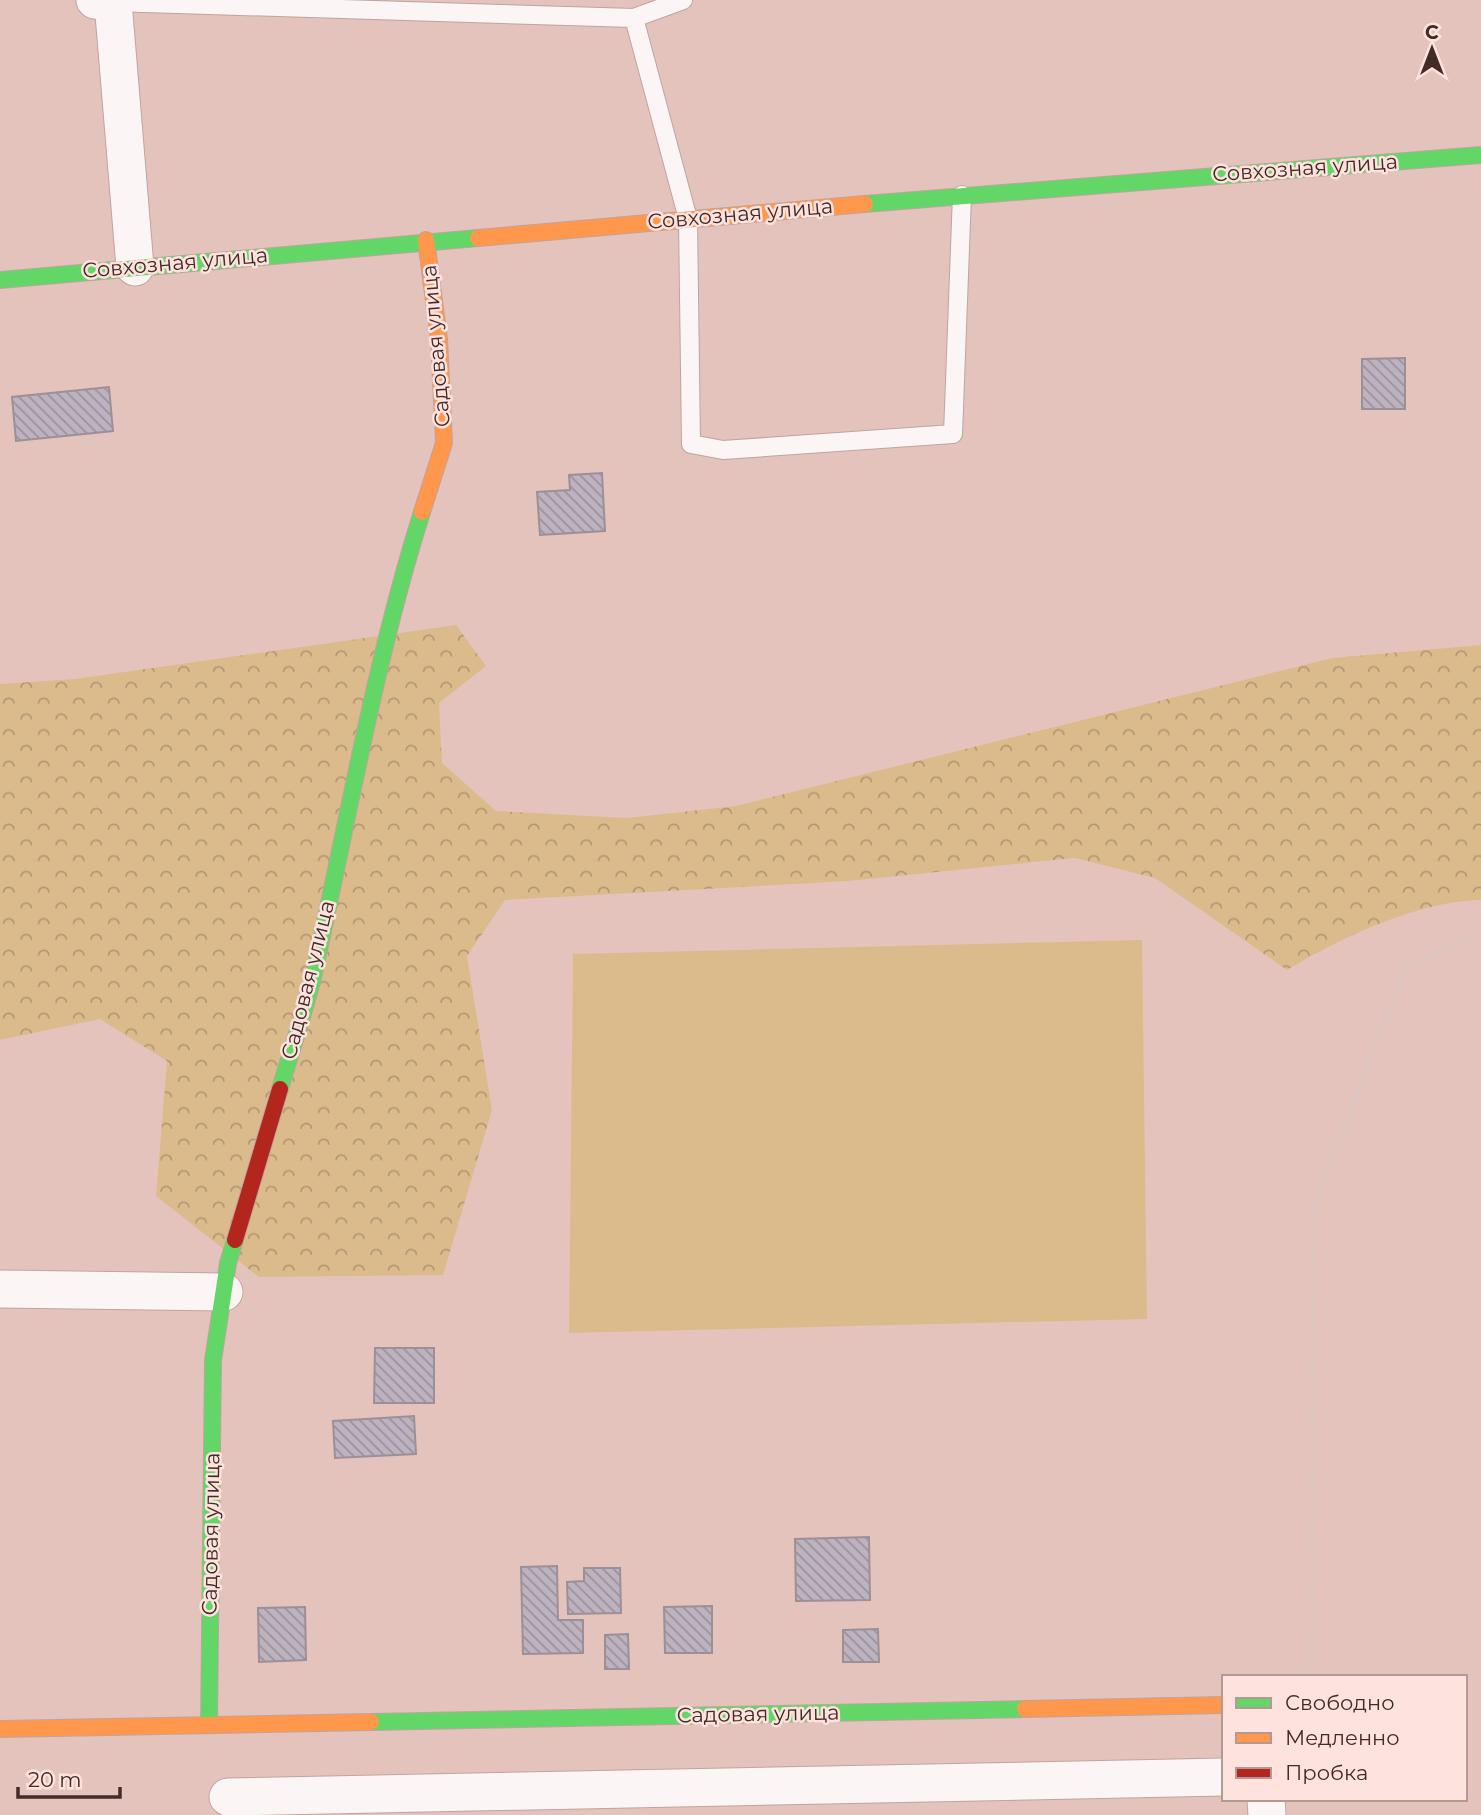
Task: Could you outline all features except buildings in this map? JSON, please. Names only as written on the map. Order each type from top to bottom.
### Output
[{"type":"street","points":[[104,1],[135,267]]},
{"type":"street","name":"Совхозная улица","points":[[0,280],[426,240],[1481,155]]},
{"type":"street","name":"Садовая улица","points":[[208,1725],[213,1360],[228,1263],[312,979],[367,716],[401,583],[444,443],[439,339],[426,240]]},
{"type":"street","points":[[0,1289],[224,1292]]},
{"type":"street","name":"Садовая улица","points":[[0,1729],[1222,1704]]},
{"type":"street","points":[[228,1797],[304,1793],[1222,1777]]},
{"type":"lane","points":[[104,1],[634,18],[682,0]]},
{"type":"lane","points":[[634,18],[688,219],[691,444],[723,450],[953,434],[962,195]]},
{"type":"path","points":[[1299,1675],[1312,1664],[1313,1212],[1406,965],[1481,936]]},
{"type":"green space","points":[[456,625],[486,666],[439,703],[442,763],[496,811],[627,818],[736,806],[1332,658],[1481,645],[1481,900],[1432,907],[1380,923],[1287,970],[1155,878],[1075,858],[848,881],[505,900],[467,956],[492,1110],[443,1275],[259,1277],[156,1196],[167,1061],[100,1019],[0,1040],[0,684],[75,679]]},
{"type":"green space","points":[[1142,940],[1147,1319],[569,1333],[573,954]]},
{"type":"traffic: fast","points":[[865,204],[1481,155]]},
{"type":"traffic: fast","points":[[0,280],[478,238]]},
{"type":"traffic: fast","points":[[280,1089],[313,977],[376,685],[422,512]]},
{"type":"traffic: fast","points":[[209,1725],[213,1360],[228,1263],[235,1240]]},
{"type":"traffic: fast","points":[[371,1722],[1025,1709]]},
{"type":"traffic: slow","points":[[478,238],[865,204]]},
{"type":"traffic: slow","points":[[422,512],[444,443],[439,339],[426,240]]},
{"type":"traffic: slow","points":[[1025,1709],[1222,1705]]},
{"type":"traffic: slow","points":[[0,1729],[371,1722]]},
{"type":"traffic: jam","points":[[235,1240],[280,1089]]}]
